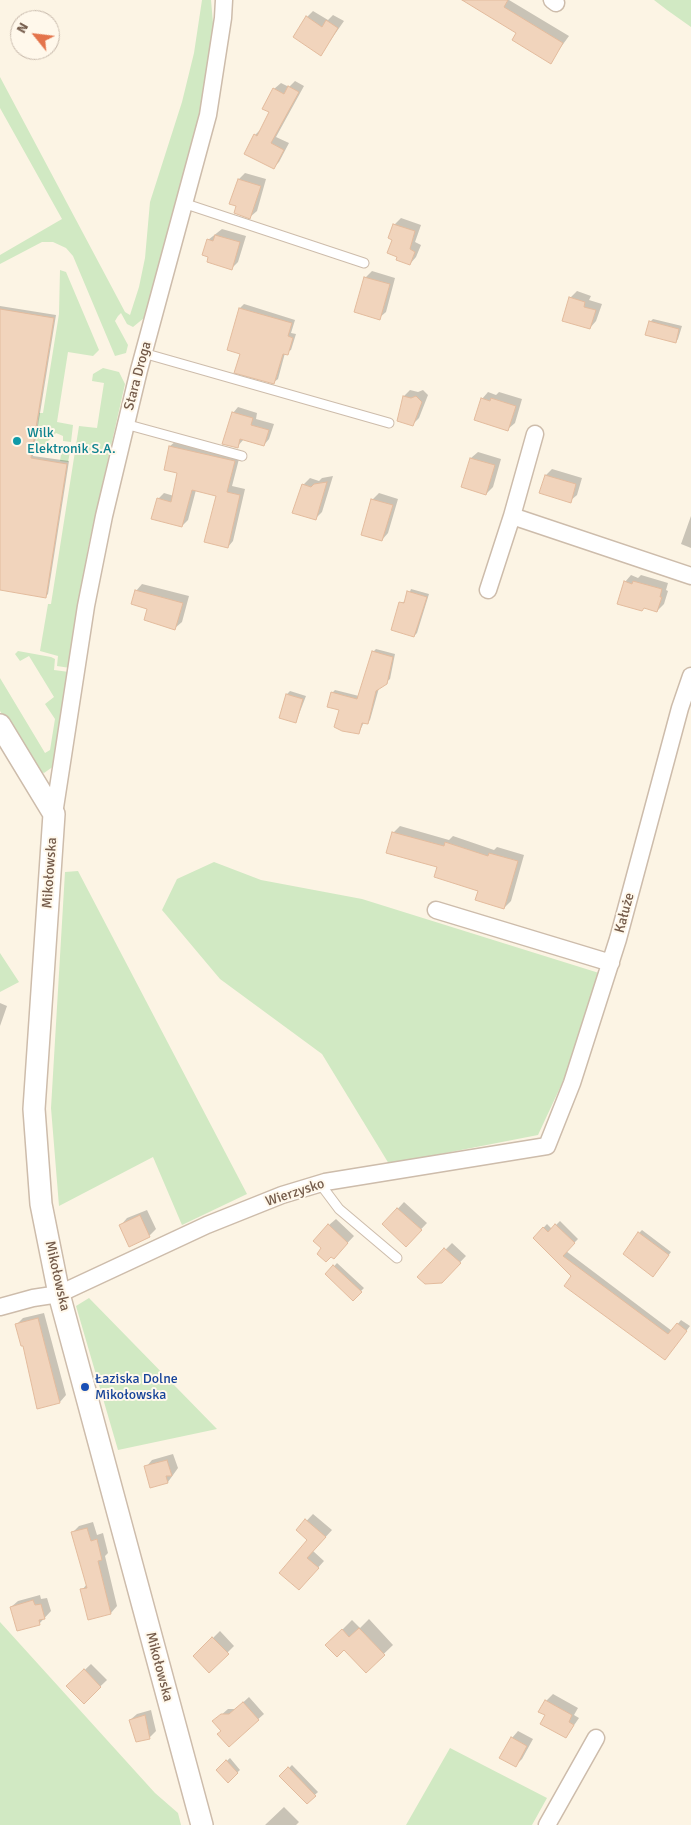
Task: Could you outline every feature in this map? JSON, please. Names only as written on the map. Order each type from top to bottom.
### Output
[{"type":"street","name":"Stara Droga","points":[[54,814],[88,597],[104,516],[143,353],[186,204],[208,115],[224,18],[224,0]]},
{"type":"street","points":[[488,590],[512,516],[535,434]]},
{"type":"street","points":[[512,516],[691,576]]},
{"type":"street","name":"Kałuże","points":[[547,1146],[572,1083],[611,963],[680,708],[691,676]]},
{"type":"street","points":[[0,726],[54,814]]},
{"type":"street","name":"Mikołowska","points":[[54,814],[34,1109],[42,1204],[60,1294],[202,1825]]},
{"type":"street","points":[[436,910],[611,963]]},
{"type":"street","name":"Wierzysko","points":[[0,1307],[60,1294],[207,1225],[282,1195],[325,1182],[547,1146]]},
{"type":"street","points":[[548,1825],[596,1738]]},
{"type":"lane","points":[[186,204],[364,263]]},
{"type":"lane","points":[[143,353],[389,423]]},
{"type":"lane","points":[[125,424],[242,456]]},
{"type":"lane","points":[[325,1182],[324,1189],[339,1209],[397,1258]]},
{"type":"green space","points":[[202,0],[211,0],[213,23],[211,64],[195,140],[144,318],[133,327],[127,324],[121,313],[118,316],[115,321],[128,345],[126,353],[115,356],[73,256],[66,248],[53,242],[42,242],[0,264],[0,255],[62,219],[0,108],[0,77],[125,312],[130,315],[139,287],[145,258],[150,202],[182,102],[194,53]]},
{"type":"green space","points":[[654,0],[691,0],[691,27],[667,10]]},
{"type":"green space","points":[[60,270],[66,272],[99,350],[93,356],[68,352],[57,422],[73,425],[71,442],[63,441],[63,436],[56,433],[44,445],[36,444],[39,413],[43,413],[59,314]]},
{"type":"green space","points":[[103,368],[119,372],[125,384],[88,548],[70,668],[57,666],[58,656],[40,651],[48,604],[51,604],[79,426],[97,428],[104,383],[92,381],[93,374]]},
{"type":"green space","points":[[50,444],[71,447],[68,462],[60,461],[62,448],[49,446]]},
{"type":"green space","points":[[18,651],[51,657],[55,659],[54,670],[69,672],[54,766],[44,773],[35,769],[0,711],[0,678],[45,753],[50,750],[55,719],[45,704],[54,697],[29,656],[20,661],[15,654]]},
{"type":"green space","points":[[214,862],[261,880],[362,899],[599,973],[565,1077],[538,1135],[389,1164],[322,1054],[220,979],[162,910],[177,879]]},
{"type":"green space","points":[[78,871],[247,1194],[182,1225],[153,1157],[59,1206],[51,1108],[65,872]]},
{"type":"green space","points":[[0,953],[19,982],[0,992]]},
{"type":"green space","points":[[89,1298],[217,1429],[118,1450],[76,1306]]},
{"type":"green space","points":[[0,1622],[155,1793],[178,1813],[181,1825],[0,1825]]},
{"type":"green space","points":[[450,1748],[547,1798],[532,1825],[406,1825]]},
{"type":"building","points":[[462,0],[508,0],[504,7],[563,43],[551,64],[512,40],[516,33]]},
{"type":"building","points":[[306,16],[322,27],[326,20],[338,28],[321,56],[293,37]]},
{"type":"building","points":[[288,86],[299,92],[271,143],[284,150],[274,169],[244,154],[254,134],[257,136],[269,112],[262,109],[273,88],[284,94]]},
{"type":"building","points":[[238,179],[261,186],[250,219],[234,213],[236,206],[229,204]]},
{"type":"building","points":[[393,224],[415,231],[410,249],[415,252],[410,265],[396,260],[397,257],[387,253],[392,240],[388,238]]},
{"type":"building","points":[[215,235],[240,242],[232,270],[207,262],[208,257],[202,255],[207,239],[213,241]]},
{"type":"building","points":[[364,277],[390,284],[380,320],[354,312]]},
{"type":"building","points":[[569,297],[585,302],[584,307],[596,310],[590,329],[562,321]]},
{"type":"building","points":[[239,308],[292,323],[288,336],[293,338],[288,355],[283,354],[274,384],[234,373],[240,354],[227,350]]},
{"type":"building","name":"Wilk Elektronik S.A.","points":[[0,309],[54,318],[31,458],[67,464],[46,598],[0,590]]},
{"type":"building","points":[[649,321],[679,329],[676,343],[645,335]]},
{"type":"building","points":[[403,396],[411,398],[416,396],[422,402],[413,426],[397,421]]},
{"type":"building","points":[[481,398],[490,401],[491,398],[516,406],[508,431],[474,420]]},
{"type":"building","points":[[232,412],[253,418],[251,425],[269,430],[264,446],[240,439],[238,448],[222,444]]},
{"type":"building","points":[[169,446],[235,461],[227,492],[240,495],[228,548],[204,542],[216,496],[192,490],[182,527],[151,519],[157,498],[171,502],[177,473],[164,470]]},
{"type":"building","points":[[470,458],[495,465],[486,495],[461,487]]},
{"type":"building","points":[[545,475],[576,484],[571,503],[539,493]]},
{"type":"building","points":[[327,482],[316,520],[292,513],[302,484],[311,487],[314,484]]},
{"type":"building","points":[[371,499],[393,505],[382,541],[361,535]]},
{"type":"building","points":[[624,581],[632,584],[633,581],[662,589],[660,597],[662,597],[657,612],[644,608],[642,611],[617,604]]},
{"type":"building","points":[[135,590],[183,603],[175,630],[144,620],[147,609],[131,604]]},
{"type":"building","points":[[407,591],[427,597],[414,637],[391,630],[399,602],[404,603]]},
{"type":"building","points":[[372,651],[393,657],[387,684],[376,691],[368,724],[362,723],[359,734],[342,731],[334,727],[339,710],[327,707],[331,692],[357,699]]},
{"type":"building","points":[[286,694],[303,699],[296,723],[279,718]]},
{"type":"building","points":[[392,832],[444,846],[445,842],[488,856],[489,853],[518,861],[504,909],[475,900],[478,891],[434,877],[437,867],[386,853]]},
{"type":"building","points":[[397,1208],[422,1230],[406,1247],[382,1224]]},
{"type":"building","points":[[140,1215],[150,1237],[129,1247],[119,1225]]},
{"type":"building","points":[[328,1224],[348,1243],[334,1259],[331,1257],[326,1262],[317,1254],[321,1248],[313,1241]]},
{"type":"building","points":[[555,1224],[575,1243],[563,1256],[668,1334],[677,1323],[687,1331],[665,1360],[564,1286],[571,1276],[533,1238],[543,1227],[548,1232]]},
{"type":"building","points":[[638,1232],[669,1255],[653,1277],[623,1254]]},
{"type":"building","points":[[444,1248],[461,1263],[442,1283],[425,1284],[417,1277]]},
{"type":"building","points":[[333,1265],[362,1292],[353,1301],[325,1274]]},
{"type":"building","points":[[38,1318],[60,1403],[37,1409],[23,1346],[21,1346],[15,1324]]},
{"type":"building","points":[[167,1460],[172,1476],[166,1476],[168,1483],[150,1488],[144,1466]]},
{"type":"building","points":[[305,1519],[326,1537],[307,1558],[319,1568],[299,1590],[279,1573],[307,1540],[296,1530]]},
{"type":"building","points":[[87,1528],[91,1541],[97,1539],[102,1560],[98,1561],[111,1614],[88,1620],[80,1589],[87,1588],[71,1532]]},
{"type":"building","points":[[33,1600],[35,1605],[41,1604],[45,1619],[39,1620],[40,1625],[17,1631],[10,1607]]},
{"type":"building","points":[[359,1628],[385,1655],[366,1673],[344,1650],[337,1657],[325,1645],[342,1629],[349,1637]]},
{"type":"building","points":[[212,1637],[229,1654],[209,1673],[193,1656]]},
{"type":"building","points":[[84,1669],[101,1687],[84,1704],[66,1686]]},
{"type":"building","points":[[545,1700],[572,1715],[569,1722],[574,1725],[566,1738],[540,1724],[545,1715],[538,1712]]},
{"type":"building","points":[[243,1702],[259,1720],[229,1747],[217,1734],[221,1731],[212,1721],[221,1714],[229,1714]]},
{"type":"building","points":[[145,1715],[150,1739],[136,1742],[129,1720]]},
{"type":"building","points":[[511,1737],[527,1746],[516,1767],[499,1758]]},
{"type":"building","points":[[226,1760],[238,1773],[228,1783],[216,1770]]},
{"type":"building","points":[[288,1767],[316,1796],[307,1804],[279,1776]]},
{"type":"place","name":"Wilk Elektronik S.A.","points":[[17,441]]},
{"type":"place","name":"Łaziska Dolne Mikołowska","points":[[85,1387]]}]
